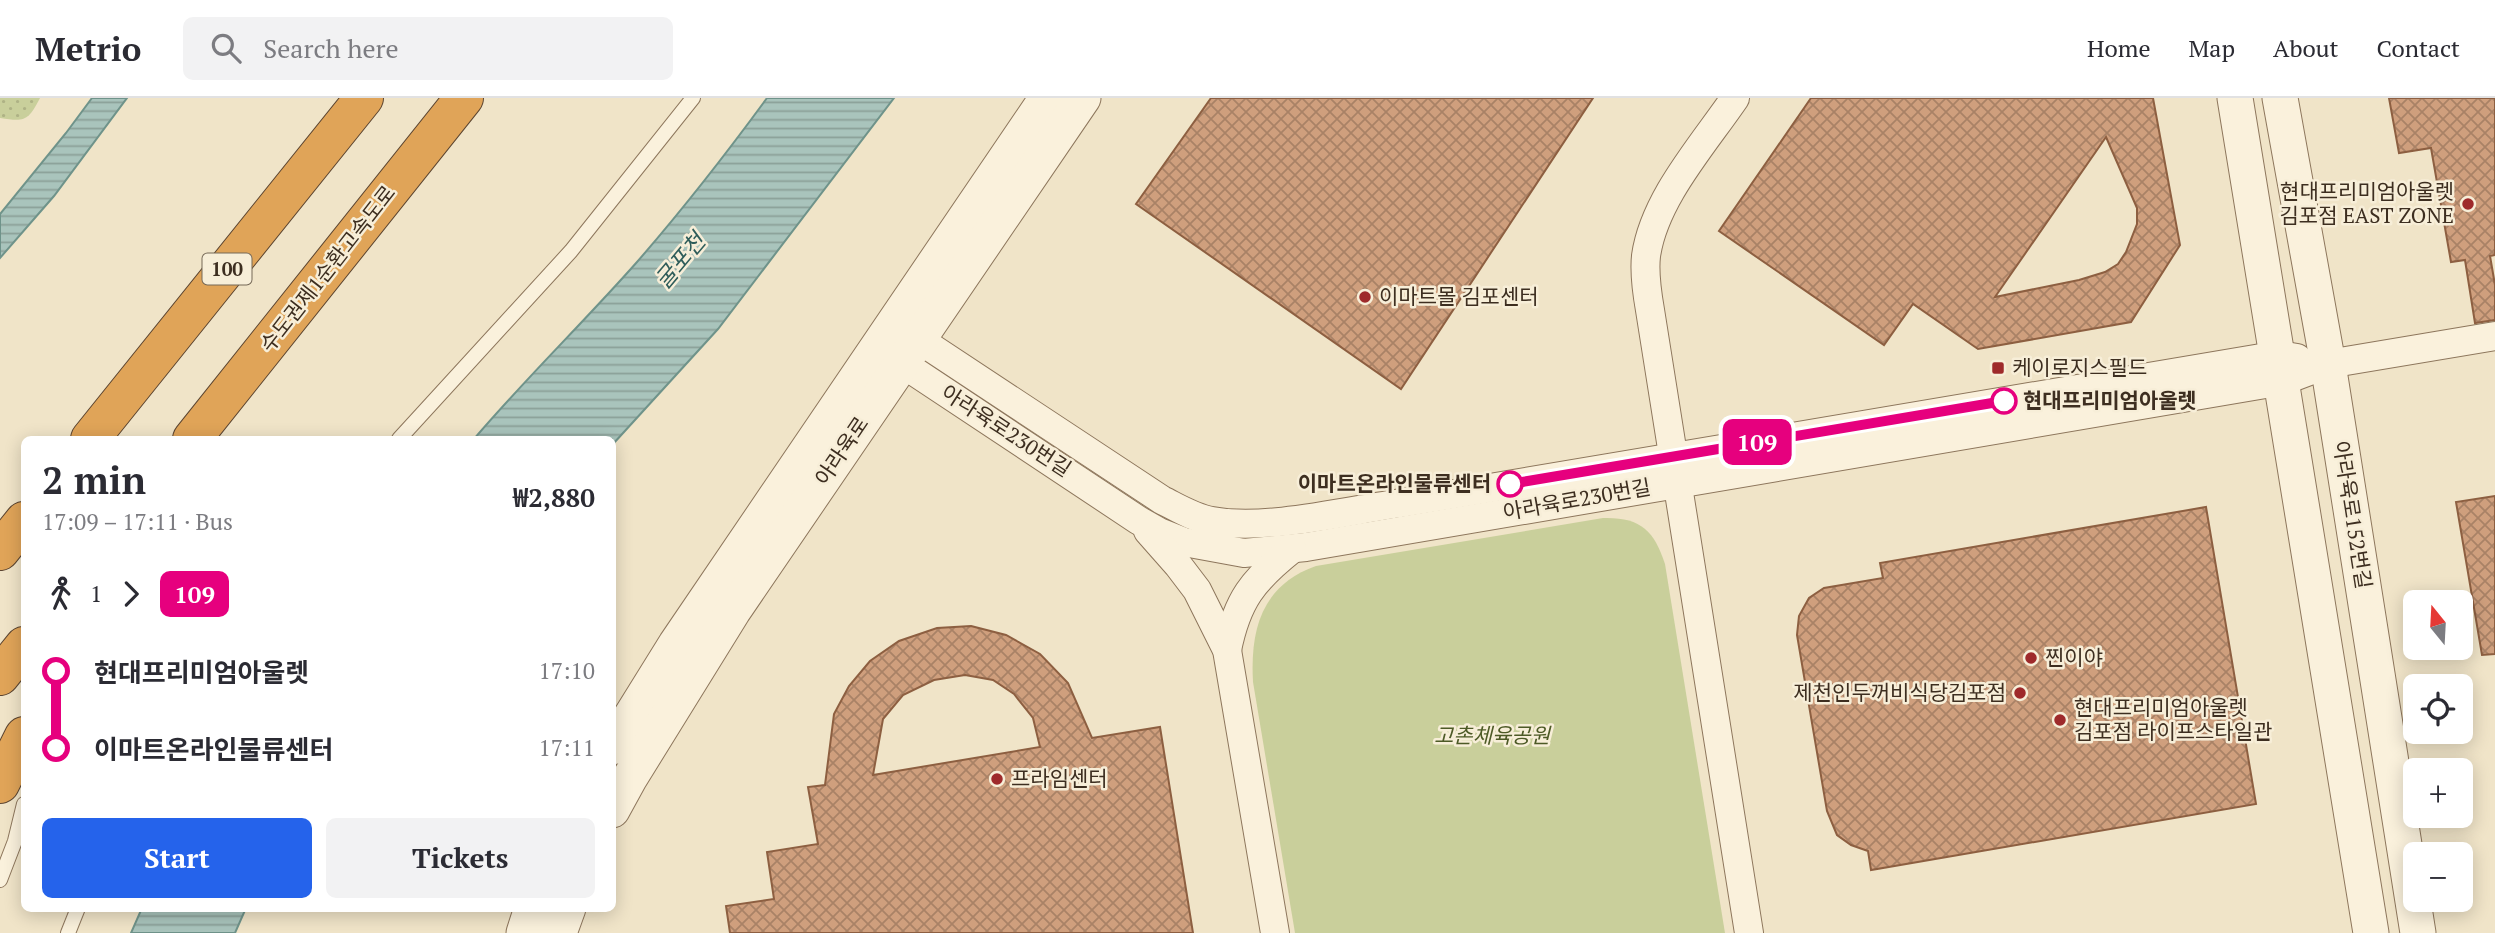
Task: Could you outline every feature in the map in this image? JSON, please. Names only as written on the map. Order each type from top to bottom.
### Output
[{"type":"highway","name":"100","points":[[92,436],[364,98]]},
{"type":"highway","name":"수도권제1순환고속도로","points":[[194,436],[464,98]]},
{"type":"highway","points":[[205,436],[225,399]]},
{"type":"highway","points":[[0,541],[21,523]]},
{"type":"highway","points":[[0,551],[21,524]]},
{"type":"highway","points":[[0,676],[21,650]]},
{"type":"highway","points":[[0,783],[21,742]]},
{"type":"street","name":"아라육로","points":[[616,803],[1047,98]]},
{"type":"street","name":"아라육로","points":[[616,741],[676,644],[897,343],[1083,98]]},
{"type":"street","points":[[1735,98],[1657,215],[1646,259],[1650,310],[1749,933]]},
{"type":"street","points":[[2235,98],[2371,933]]},
{"type":"street","name":"아라육로152번길","points":[[2280,98],[2328,364],[2418,933]]},
{"type":"street","name":"아라육로230번길","points":[[897,343],[1138,520],[1184,542],[1244,553],[1292,549],[1676,469],[2281,368],[2328,364],[2495,336]]},
{"type":"street","name":"아라육로230번길","points":[[897,343],[1162,500],[1188,513],[1221,523],[1265,523],[1401,503],[1676,469]]},
{"type":"street","points":[[1138,520],[1197,590],[1227,650],[1275,933]]},
{"type":"street","points":[[1227,650],[1238,610],[1251,588],[1263,572],[1292,549]]},
{"type":"street","points":[[524,933],[531,912]]},
{"type":"street","points":[[559,933],[567,912]]},
{"type":"lane","points":[[402,436],[571,251],[693,98]]},
{"type":"lane","points":[[0,880],[21,816]]},
{"type":"lane","points":[[68,933],[76,912]]},
{"type":"green space","points":[[0,98],[40,98],[29,115],[15,120],[0,118]]},
{"type":"green space","name":"고촌체육공원","points":[[1603,518],[1627,520],[1644,528],[1656,542],[1665,564],[1725,933],[1295,933],[1253,682],[1257,627],[1272,597],[1298,574],[1316,566]]},
{"type":"water","points":[[92,98],[127,98],[54,196],[0,258],[0,214]]},
{"type":"water","name":"굴포천","points":[[767,98],[894,98],[718,329],[616,441],[616,436],[477,436],[637,262],[704,181]]},
{"type":"water","points":[[140,912],[244,912],[235,933],[131,933]]},
{"type":"building","name":"이마트몰 김포센터","points":[[1211,98],[1593,98],[1401,389],[1136,204]]},
{"type":"building","points":[[1811,98],[2153,98],[2180,245],[2131,322],[1978,349],[1913,304],[1884,345],[1719,231]],"holes":[[[2106,137],[2137,208],[2137,224],[2118,264],[2105,272],[2079,280],[1995,297]]]},
{"type":"building","name":"현대프리미엄아울렛 김포점 EAST ZONE","points":[[2389,98],[2495,98],[2495,255],[2490,256],[2495,285],[2495,320],[2475,323],[2465,260],[2451,262],[2431,148],[2399,153]]},
{"type":"building","points":[[2495,496],[2495,654],[2482,655],[2456,502]]},
{"type":"building","name":"현대프리미엄아울렛 김포점 라이프스타일관","points":[[2206,507],[2256,804],[1871,870],[1868,851],[1851,845],[1837,835],[1827,811],[1797,635],[1799,616],[1809,598],[1824,588],[1883,578],[1880,563]]},
{"type":"building","name":"프라임센터","points":[[971,626],[1006,635],[1040,654],[1068,683],[1092,738],[1160,727],[1193,933],[730,933],[726,906],[774,899],[767,852],[818,844],[808,787],[825,785],[834,714],[849,686],[870,661],[899,641],[937,628]],"holes":[[[965,675],[993,680],[1014,694],[1033,718],[1040,747],[873,775],[883,719],[903,695],[934,680]]]},
{"type":"bus line","name":"109","points":[[1510,484],[2004,401]]},
{"type":"place","name":"현대프리미엄아울렛 김포점 EAST ZONE","points":[[2468,204]]},
{"type":"place","name":"이마트몰 김포센터","points":[[1365,297]]},
{"type":"place","name":"케이로지스필드","points":[[1998,368]]},
{"type":"place","name":"현대프리미엄아울렛","points":[[2004,401]]},
{"type":"place","name":"이마트온라인물류센터","points":[[1510,484]]},
{"type":"place","name":"찐이야","points":[[2031,658]]},
{"type":"place","name":"제천인두꺼비식당김포점","points":[[2020,693]]},
{"type":"place","name":"현대프리미엄아울렛 김포점 라이프스타일관","points":[[2060,720]]},
{"type":"place","name":"프라임센터","points":[[997,779]]}]
